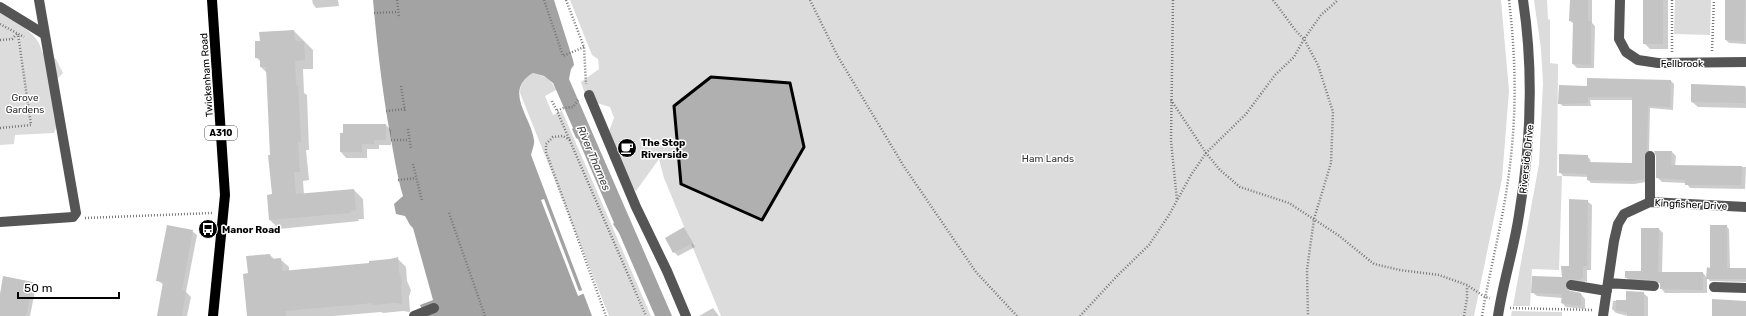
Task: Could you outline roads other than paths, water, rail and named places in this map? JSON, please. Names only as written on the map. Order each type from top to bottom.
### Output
[{"type":"main road","name":"Twickenham Road","points":[[212,0],[225,195],[213,316]]},
{"type":"street","points":[[0,222],[73,217],[76,213],[39,0]]},
{"type":"street","name":"Riverside Drive","points":[[1499,308],[1519,216],[1529,144],[1530,73],[1523,0]]},
{"type":"street","name":"Fellbrook","points":[[1620,0],[1619,39],[1626,52],[1638,60],[1658,63],[1746,62]]},
{"type":"street","points":[[0,7],[44,34]]},
{"type":"street","points":[[589,95],[636,207],[667,271],[686,316]]},
{"type":"street","points":[[1650,156],[1650,202]]},
{"type":"street","name":"Kingfisher Drive","points":[[1603,313],[1614,241],[1618,224],[1624,214],[1650,202],[1746,207]]},
{"type":"street","points":[[1571,286],[1654,286]]},
{"type":"street","points":[[1714,287],[1746,288]]},
{"type":"street","points":[[414,316],[434,308]]},
{"type":"water","name":"River Thames","points":[[373,0],[554,0],[574,65],[571,69],[569,79],[672,316],[655,316],[619,233],[613,224],[614,223],[553,83],[544,76],[533,73],[524,80],[520,88],[519,96],[534,140],[531,155],[592,316],[425,316],[420,305],[433,300],[413,228],[405,216],[396,214],[394,204],[403,196],[390,134],[378,50]]},
{"type":"place","name":"The Stop Riverside","points":[[627,148]]},
{"type":"place","name":"Manor Road","points":[[208,229]]},
{"type":"park label","name":"Grove Gardens","points":[[25,102]]},
{"type":"park label","name":"Ham Lands","points":[[1048,158]]}]
